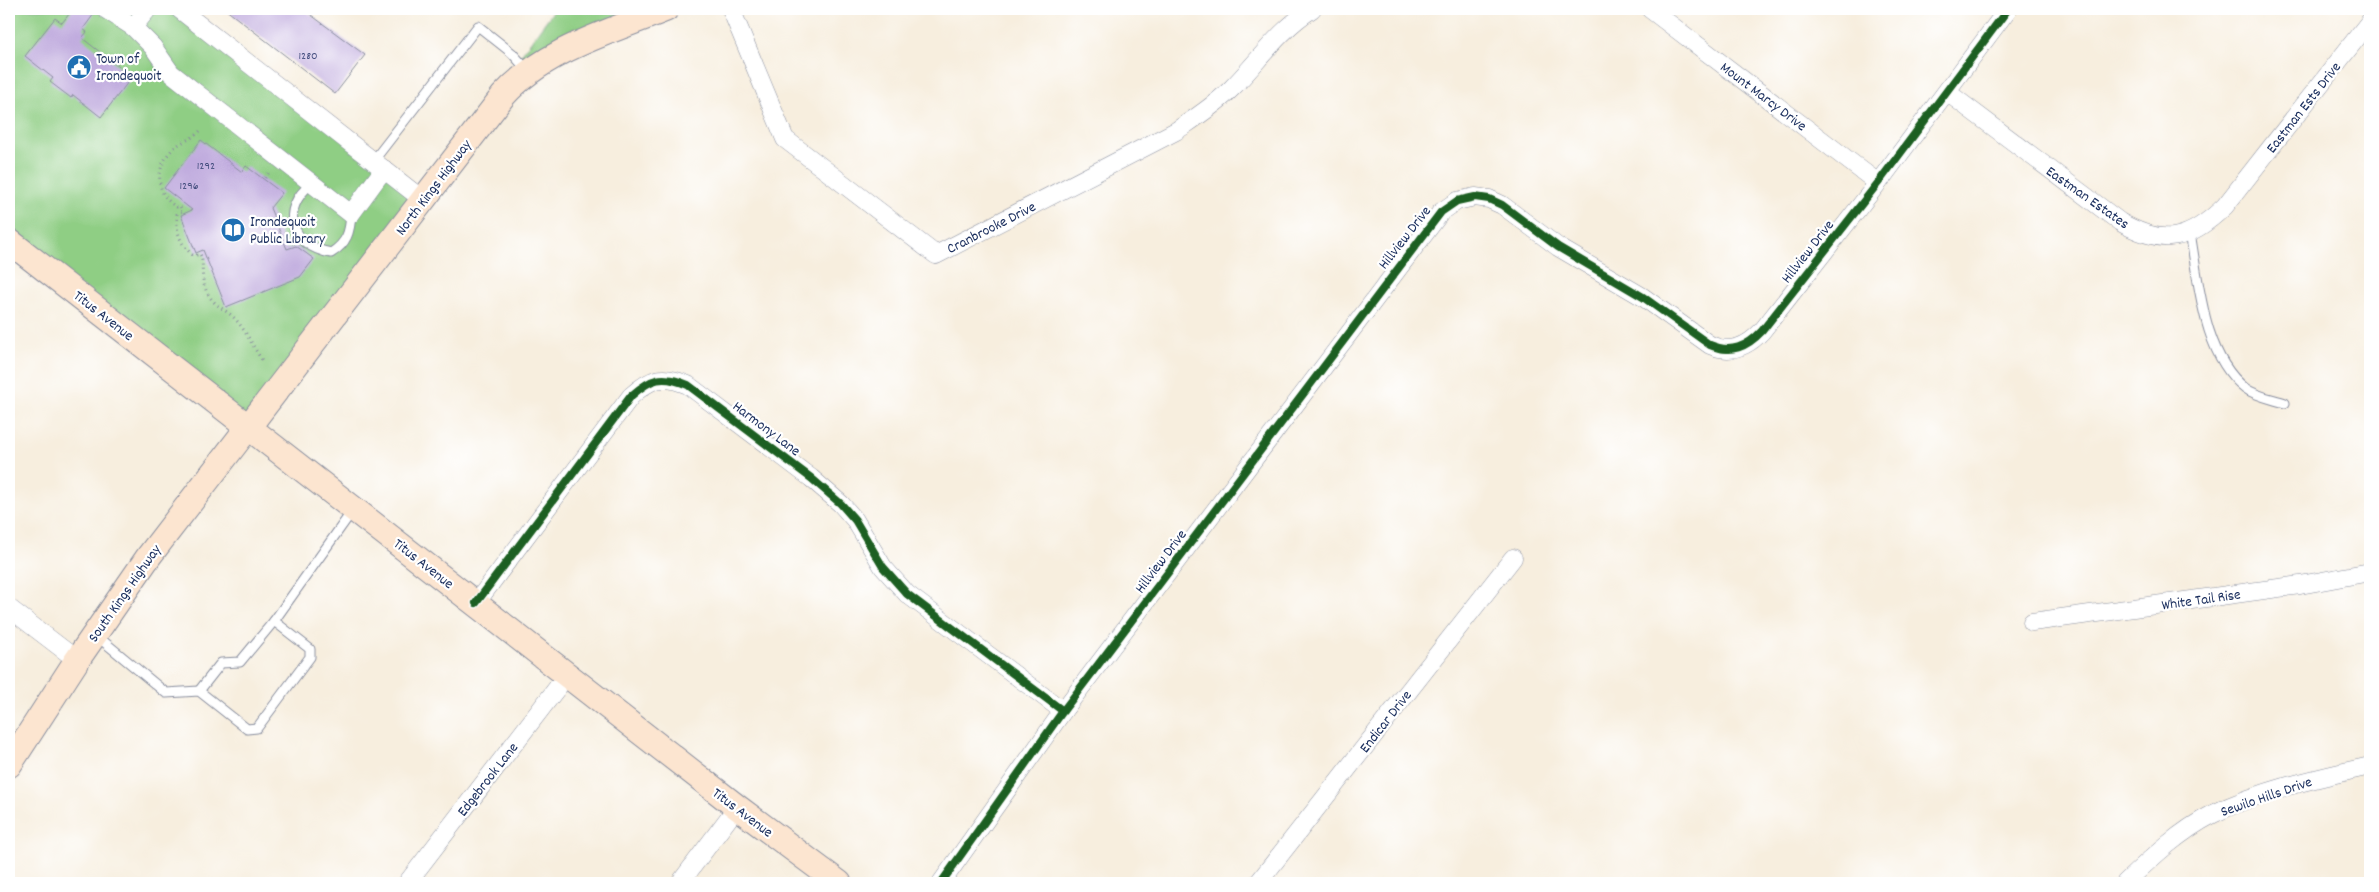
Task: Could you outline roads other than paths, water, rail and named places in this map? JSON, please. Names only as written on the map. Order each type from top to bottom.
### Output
[{"type":"main road","name":"North Kings Highway","points":[[248,427],[499,101],[529,72],[568,48],[666,9]]},
{"type":"main road","name":"Titus Avenue","points":[[9,241],[736,807],[839,883]]},
{"type":"main road","name":"South Kings Highway","points":[[9,765],[94,634],[149,556],[248,427]]},
{"type":"street","points":[[105,9],[133,27],[153,47],[171,72],[351,214],[379,165]]},
{"type":"street","points":[[133,27],[148,9]]},
{"type":"street","points":[[179,9],[423,200]]},
{"type":"street","name":"Cranbrooke Drive","points":[[731,9],[785,139],[936,255],[1176,131],[1205,112],[1224,95],[1280,34],[1312,9]]},
{"type":"street","name":"Mount Marcy Drive","points":[[1650,9],[1878,183]]},
{"type":"street","name":"Hillview Drive","points":[[941,883],[1064,711],[1428,226],[1441,212],[1457,201],[1475,197],[1489,198],[1558,247],[1643,296],[1710,345],[1721,350],[1745,346],[1762,331],[1878,183],[2008,9]]},
{"type":"street","name":"Eastman Ests Drive","points":[[2236,193],[2370,21]]},
{"type":"street","name":"Eastman Estates","points":[[1946,92],[2120,222],[2139,233],[2158,238],[2176,238],[2190,233],[2210,220],[2236,193]]},
{"type":"street","name":"Harmony Lane","points":[[476,603],[631,396],[645,383],[660,378],[675,379],[688,385],[811,478],[841,504],[854,520],[883,568],[907,594],[1064,711]]},
{"type":"street","name":"Endicar Drive","points":[[1258,883],[1513,558]]},
{"type":"street","name":"White Tail Rise","points":[[2032,622],[2300,585],[2370,572]]},
{"type":"street","points":[[9,608],[77,660]]},
{"type":"street","name":"Edgebrook Lane","points":[[407,883],[567,675]]},
{"type":"street","name":"Sewilo Hills Drive","points":[[2125,883],[2166,847],[2211,815],[2244,800],[2278,789],[2370,766]]},
{"type":"street","points":[[680,883],[736,807]]},
{"type":"lane","points":[[379,165],[478,26],[512,53],[529,72]]},
{"type":"lane","points":[[312,183],[301,191],[293,205],[291,218],[296,234],[308,244],[318,251],[331,253],[344,245],[350,230],[351,214]]},
{"type":"lane","points":[[2190,233],[2206,321],[2226,369],[2247,389],[2285,403]]},
{"type":"lane","points":[[199,691],[221,663],[240,662],[274,621],[354,509]]},
{"type":"lane","points":[[94,634],[166,693],[199,691],[247,729],[257,728],[310,657],[310,649],[274,621]]},
{"type":"place","name":"Town of Irondequoit","points":[[79,67]]},
{"type":"place","name":"Irondequoit Public Library","points":[[233,230]]}]
